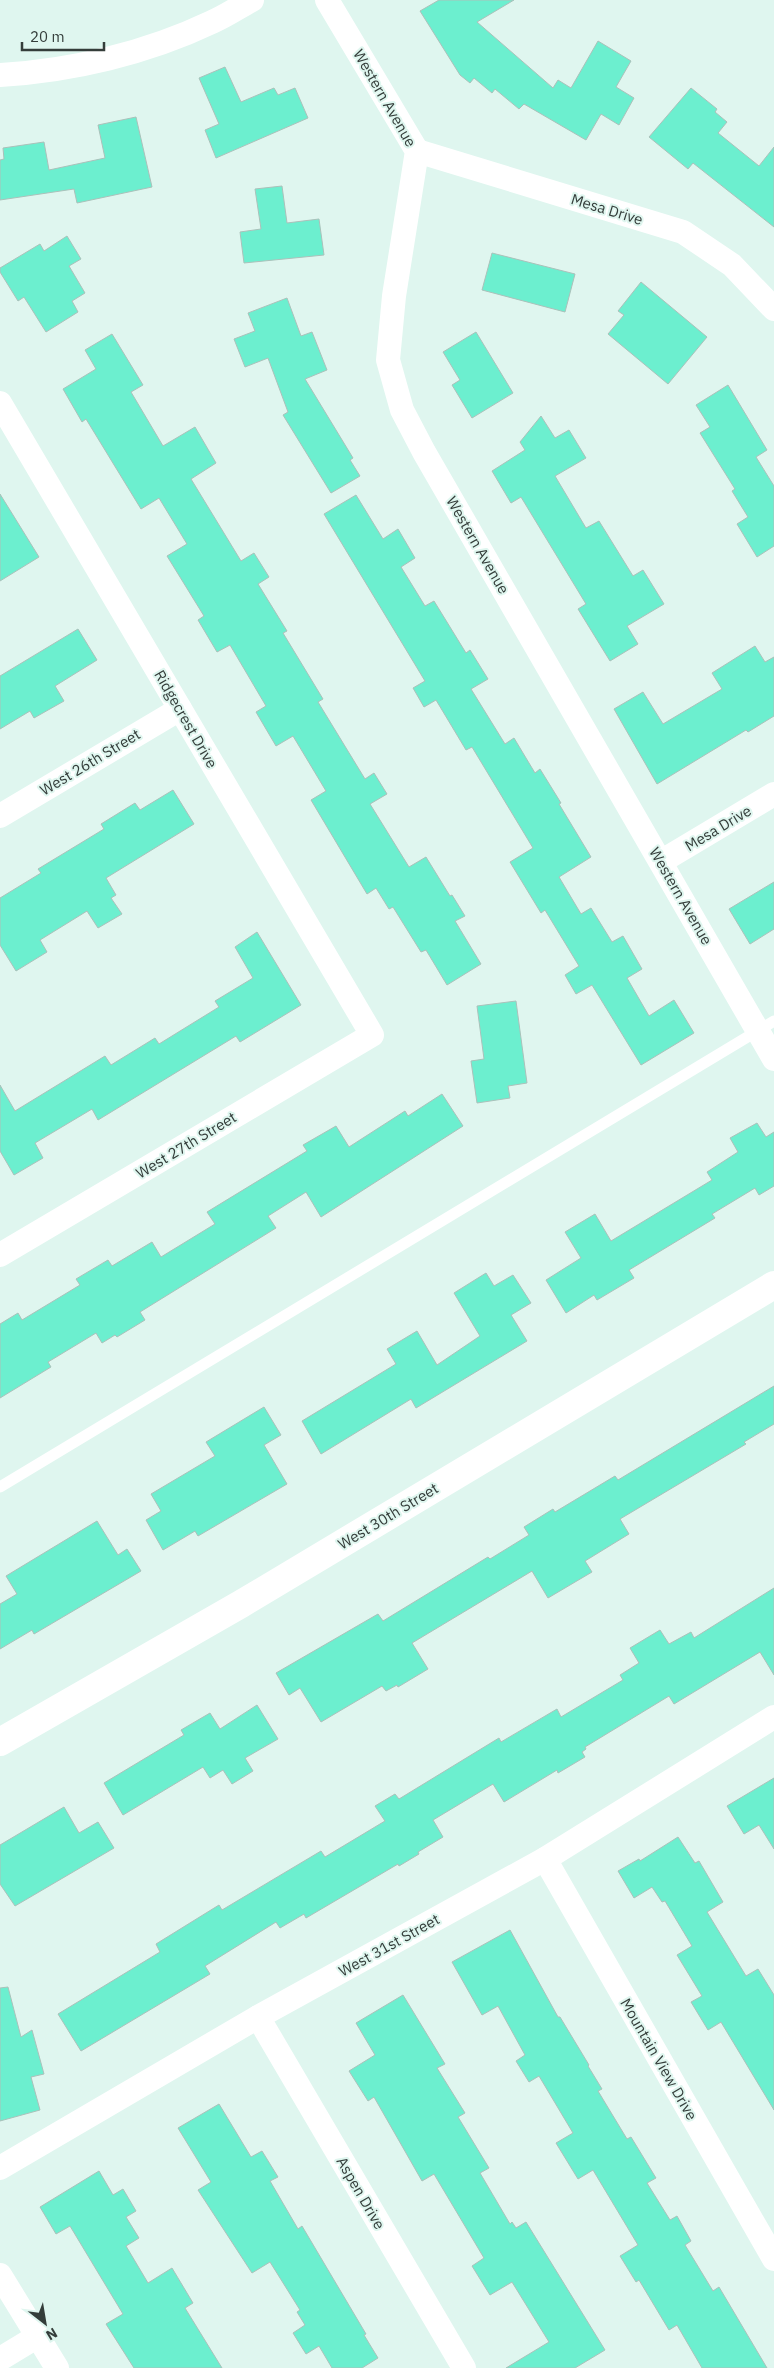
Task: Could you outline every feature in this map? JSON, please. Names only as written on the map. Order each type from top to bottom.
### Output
[{"type":"main road","name":"West 30th Street","points":[[0,1742],[249,1599],[774,1285]]},
{"type":"street","points":[[0,75],[34,73],[131,53],[212,23],[252,0]]},
{"type":"street","name":"Western Avenue","points":[[328,0],[417,151],[394,296],[388,360],[402,410],[429,461],[662,861],[766,1026],[774,1060]]},
{"type":"street","name":"Mesa Drive","points":[[417,151],[683,232],[732,265],[774,309]]},
{"type":"street","name":"Ridgecrest Drive","points":[[0,403],[372,1035]]},
{"type":"street","name":"West 26th Street","points":[[0,816],[180,709]]},
{"type":"street","name":"Mesa Drive","points":[[662,861],[774,794]]},
{"type":"street","name":"West 27th Street","points":[[0,1255],[372,1035]]},
{"type":"street","name":"West 31st Street","points":[[0,2168],[258,2017],[545,1859],[774,1717]]},
{"type":"street","name":"Mountain View Drive","points":[[545,1859],[774,2259]]},
{"type":"street","name":"Aspen Drive","points":[[258,2017],[464,2368]]},
{"type":"street","points":[[0,2275],[57,2368]]},
{"type":"street","points":[[0,2359],[38,2336]]},
{"type":"lane","points":[[0,1487],[766,1026]]},
{"type":"building","points":[[439,0],[514,0],[477,22],[553,88],[558,80],[571,88],[598,41],[631,61],[616,87],[634,98],[619,125],[601,114],[586,140],[524,104],[519,109],[495,89],[492,93],[474,78],[470,83],[460,75],[420,11]]},
{"type":"building","points":[[225,67],[241,102],[274,88],[278,95],[295,88],[308,118],[216,158],[205,130],[219,124],[199,78]]},
{"type":"building","points":[[691,88],[717,109],[715,112],[727,122],[718,133],[759,166],[774,147],[774,227],[693,163],[688,169],[649,137]]},
{"type":"building","points":[[136,117],[152,187],[77,203],[74,189],[0,200],[0,160],[4,159],[3,148],[44,142],[49,170],[105,158],[98,125]]},
{"type":"building","points":[[282,186],[287,223],[319,219],[324,255],[244,263],[240,232],[261,229],[255,189]]},
{"type":"building","points":[[67,236],[81,259],[69,266],[85,293],[72,301],[78,312],[46,332],[24,297],[18,301],[0,272],[0,268],[40,244],[44,251]]},
{"type":"building","points":[[492,253],[575,274],[565,312],[482,290]]},
{"type":"building","points":[[641,282],[707,337],[668,384],[608,334],[624,315],[618,311]]},
{"type":"building","points":[[287,298],[301,336],[312,332],[327,370],[305,379],[353,458],[350,460],[360,476],[331,493],[283,415],[288,412],[268,358],[245,367],[234,339],[255,331],[248,313]]},
{"type":"building","points":[[476,332],[513,393],[472,418],[452,385],[460,380],[443,352]]},
{"type":"building","points":[[112,334],[143,385],[131,392],[163,446],[195,427],[216,463],[191,479],[241,561],[254,553],[269,577],[258,584],[287,631],[283,633],[323,699],[318,702],[365,779],[374,773],[387,794],[370,804],[409,867],[426,857],[465,916],[455,921],[481,964],[447,985],[426,950],[421,952],[393,907],[389,909],[376,888],[367,894],[311,800],[326,791],[293,736],[276,746],[256,712],[266,706],[230,645],[217,652],[198,620],[204,616],[167,556],[187,544],[159,498],[141,509],[86,419],[82,422],[63,389],[96,369],[85,350]]},
{"type":"building","points":[[728,385],[767,450],[756,457],[774,486],[774,546],[757,557],[737,524],[748,517],[732,491],[735,489],[700,433],[710,427],[696,405]]},
{"type":"building","points":[[541,416],[555,438],[569,430],[586,458],[555,476],[586,528],[599,521],[633,576],[643,570],[664,604],[627,626],[638,644],[610,661],[578,609],[586,604],[521,497],[511,503],[492,471],[525,450],[520,442]]},
{"type":"building","points":[[0,494],[39,557],[0,581]]},
{"type":"building","points":[[356,495],[383,539],[398,529],[415,558],[401,567],[425,606],[434,601],[466,653],[470,650],[488,679],[471,689],[505,744],[514,738],[535,773],[540,769],[591,857],[559,877],[581,914],[591,908],[612,942],[623,936],[642,969],[627,978],[649,1016],[674,1000],[694,1033],[641,1065],[592,985],[576,994],[565,975],[579,966],[545,910],[541,913],[510,862],[533,848],[472,747],[466,750],[436,700],[424,707],[413,688],[425,681],[324,514]]},
{"type":"building","points":[[78,629],[97,660],[55,686],[64,701],[34,718],[30,711],[0,729],[0,676]]},
{"type":"building","points":[[755,646],[765,662],[774,657],[774,716],[748,732],[746,730],[657,784],[614,709],[643,692],[663,724],[722,689],[712,673]]},
{"type":"building","points":[[173,790],[194,824],[106,878],[116,895],[111,898],[122,914],[98,928],[87,911],[40,940],[47,952],[16,971],[0,945],[0,898],[41,873],[38,869],[104,829],[101,824],[135,803],[140,810]]},
{"type":"building","points":[[774,882],[774,929],[750,944],[729,909]]},
{"type":"building","points":[[257,932],[301,1005],[240,1042],[236,1036],[98,1120],[92,1109],[35,1143],[43,1158],[14,1175],[0,1151],[0,1085],[15,1111],[105,1056],[111,1065],[155,1038],[159,1044],[219,1007],[215,1001],[253,978],[235,947]]},
{"type":"building","points":[[516,1001],[527,1083],[508,1086],[510,1098],[477,1103],[471,1061],[484,1059],[477,1006]]},
{"type":"building","points":[[442,1094],[463,1126],[321,1217],[306,1192],[268,1216],[276,1228],[140,1312],[145,1320],[117,1337],[115,1335],[102,1343],[96,1333],[48,1362],[51,1367],[0,1398],[0,1324],[18,1313],[22,1320],[80,1285],[76,1279],[108,1260],[112,1266],[152,1242],[161,1257],[215,1224],[207,1212],[307,1151],[303,1145],[336,1126],[349,1147],[405,1111],[408,1116]]},
{"type":"building","points":[[757,1123],[766,1137],[774,1132],[774,1186],[759,1195],[755,1188],[712,1214],[715,1218],[629,1270],[634,1278],[597,1300],[594,1295],[566,1313],[546,1280],[581,1258],[565,1232],[595,1214],[611,1241],[712,1180],[707,1172],[738,1152],[730,1138]]},
{"type":"building","points":[[486,1273],[494,1286],[513,1275],[531,1303],[511,1315],[527,1341],[416,1408],[411,1399],[321,1454],[302,1421],[396,1364],[387,1349],[417,1331],[437,1365],[480,1336],[454,1293]]},
{"type":"building","points":[[774,1386],[774,1424],[744,1442],[746,1444],[620,1519],[629,1534],[585,1561],[592,1572],[548,1598],[532,1571],[412,1643],[428,1669],[398,1687],[397,1685],[386,1691],[382,1686],[321,1722],[300,1688],[289,1695],[276,1673],[378,1614],[383,1621],[488,1557],[490,1559],[529,1535],[524,1527],[553,1509],[555,1512],[615,1476],[618,1480]]},
{"type":"building","points":[[264,1407],[281,1435],[264,1445],[287,1484],[198,1536],[195,1531],[163,1550],[146,1520],[161,1511],[151,1494],[215,1456],[206,1442]]},
{"type":"building","points":[[97,1521],[118,1555],[127,1549],[141,1571],[34,1634],[32,1630],[0,1649],[0,1604],[17,1594],[6,1576]]},
{"type":"building","points":[[774,1588],[774,1675],[760,1652],[674,1704],[669,1696],[585,1747],[586,1749],[582,1752],[585,1757],[558,1773],[557,1770],[504,1802],[493,1784],[433,1820],[443,1837],[418,1852],[419,1854],[399,1866],[398,1864],[306,1918],[304,1914],[280,1928],[276,1922],[205,1966],[210,1974],[81,2051],[58,2014],[160,1952],[156,1944],[219,1905],[222,1910],[321,1851],[325,1857],[385,1821],[375,1806],[395,1794],[399,1799],[499,1738],[501,1742],[557,1709],[561,1717],[623,1680],[620,1675],[639,1663],[630,1648],[660,1630],[669,1644],[691,1632],[694,1638]]},
{"type":"building","points":[[257,1705],[278,1739],[245,1758],[253,1771],[232,1784],[223,1770],[210,1778],[203,1767],[123,1815],[104,1783],[184,1735],[181,1730],[210,1713],[220,1729]]},
{"type":"building","points":[[774,1778],[774,1849],[759,1825],[744,1834],[727,1806]]},
{"type":"building","points":[[64,1807],[79,1833],[98,1822],[114,1848],[15,1906],[0,1884],[0,1845]]},
{"type":"building","points":[[678,1837],[695,1863],[699,1861],[723,1902],[707,1912],[746,1976],[758,1969],[774,1995],[774,2110],[721,2022],[708,2030],[691,2002],[702,1996],[677,1955],[692,1946],[665,1901],[662,1902],[652,1887],[634,1898],[618,1871],[639,1859],[640,1861]]},
{"type":"building","points":[[510,1930],[558,2017],[560,2017],[589,2065],[602,2089],[598,2091],[627,2139],[631,2137],[656,2178],[647,2183],[670,2220],[677,2216],[691,2241],[685,2245],[713,2291],[719,2287],[767,2368],[702,2368],[677,2325],[669,2330],[639,2280],[636,2282],[620,2256],[638,2245],[593,2170],[578,2179],[556,2143],[573,2133],[539,2076],[529,2082],[516,2061],[525,2055],[498,2006],[482,2015],[452,1962]]},
{"type":"building","points":[[8,1987],[21,2037],[32,2030],[44,2074],[31,2077],[40,2110],[0,2121],[0,1988]]},
{"type":"building","points":[[403,1995],[445,2064],[437,2068],[465,2113],[458,2117],[489,2168],[480,2173],[510,2224],[512,2222],[516,2228],[526,2222],[605,2350],[575,2368],[506,2368],[549,2342],[512,2282],[490,2295],[472,2266],[484,2258],[434,2174],[422,2181],[374,2097],[368,2101],[349,2071],[375,2055],[356,2023]]},
{"type":"building","points":[[219,2104],[251,2157],[262,2151],[278,2177],[270,2181],[298,2229],[302,2226],[366,2334],[364,2335],[378,2358],[362,2368],[332,2368],[319,2346],[306,2354],[293,2333],[305,2325],[297,2312],[300,2310],[270,2262],[252,2273],[198,2190],[211,2182],[178,2128]]},
{"type":"building","points":[[99,2171],[113,2195],[123,2189],[136,2211],[126,2217],[139,2238],[126,2246],[148,2283],[172,2268],[193,2303],[185,2308],[222,2368],[134,2368],[106,2324],[123,2314],[70,2226],[56,2234],[40,2207]]}]
